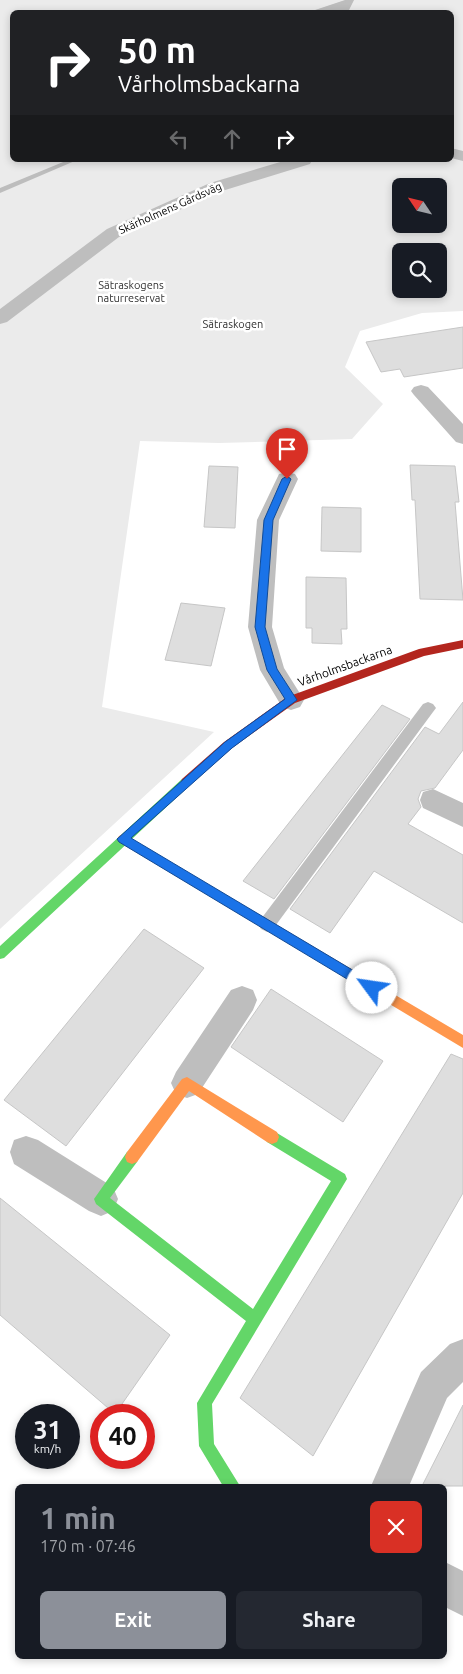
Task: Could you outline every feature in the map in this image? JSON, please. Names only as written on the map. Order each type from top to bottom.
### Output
[{"type":"street","name":"Skärholmens Gårdsväg","points":[[0,318],[113,233],[216,187],[297,162]]},
{"type":"street","points":[[421,391],[463,437]]},
{"type":"street","points":[[287,479],[268,520],[260,627],[272,670],[291,700]]},
{"type":"street","name":"Vårholmsbackarna","points":[[0,954],[123,839],[228,745],[291,700],[423,652],[463,644]]},
{"type":"street","points":[[432,800],[463,816]]},
{"type":"street","points":[[123,839],[463,1042]]},
{"type":"street","points":[[101,1199],[187,1083],[242,1000]]},
{"type":"street","points":[[187,1083],[340,1180],[204,1403],[207,1446],[231,1484]]},
{"type":"street","points":[[26,1152],[101,1199],[255,1318]]},
{"type":"street","points":[[391,1484],[434,1385],[463,1358]]},
{"type":"street","points":[[447,1584],[463,1596]]},
{"type":"lane","points":[[267,924],[428,708]]},
{"type":"green space","name":"Sätraskogen","points":[[0,0],[463,0],[463,311],[422,313],[360,331],[345,367],[383,404],[352,439],[219,443],[140,441],[102,707],[214,732],[0,929]]},
{"type":"shaded area","points":[[351,0],[354,0],[349,10],[318,10]]},
{"type":"building","points":[[463,327],[463,368],[404,377],[400,369],[381,372],[366,342]]},
{"type":"building","points":[[410,465],[455,466],[459,502],[455,502],[463,600],[420,599],[415,500],[412,500]]},
{"type":"building","points":[[209,466],[238,467],[235,528],[204,527]]},
{"type":"building","points":[[322,507],[361,508],[361,552],[321,551]]},
{"type":"building","points":[[306,577],[346,578],[347,629],[341,629],[342,644],[312,643],[312,628],[306,628]]},
{"type":"building","points":[[181,603],[225,608],[211,666],[165,660]]},
{"type":"building","points":[[463,702],[463,750],[435,788],[421,791],[418,799],[421,807],[408,824],[463,855],[463,923],[374,871],[330,933],[290,909],[425,727],[439,734]]},
{"type":"building","points":[[382,705],[410,719],[274,899],[243,881]]},
{"type":"building","points":[[144,929],[204,968],[66,1146],[4,1100]]},
{"type":"building","points":[[271,989],[383,1061],[343,1122],[231,1047]]},
{"type":"building","points":[[451,1054],[463,1059],[463,1193],[313,1456],[240,1398]]},
{"type":"building","points":[[0,1198],[170,1335],[122,1404],[103,1404],[0,1315]]},
{"type":"building","points":[[463,1405],[463,1486],[423,1484]]},
{"type":"waterway","points":[[318,10],[351,0]]},
{"type":"waterway","points":[[0,191],[69,162]]},
{"type":"traffic: fast","points":[[0,954],[186,782]]},
{"type":"traffic: fast","points":[[231,1484],[207,1446],[204,1403],[340,1179],[272,1137]]},
{"type":"traffic: fast","points":[[132,1157],[101,1199],[255,1319]]},
{"type":"traffic: slow","points":[[123,839],[463,1042]]},
{"type":"traffic: slow","points":[[132,1157],[187,1083],[272,1137]]},
{"type":"traffic: jam","points":[[186,782],[228,745],[291,700],[423,652],[463,644]]},
{"type":"route","points":[[287,479],[268,520],[260,627],[272,670],[291,700],[228,745],[123,839],[372,988]]},
{"type":"park label","name":"Sätraskogens naturreservat","points":[[131,291]]}]
